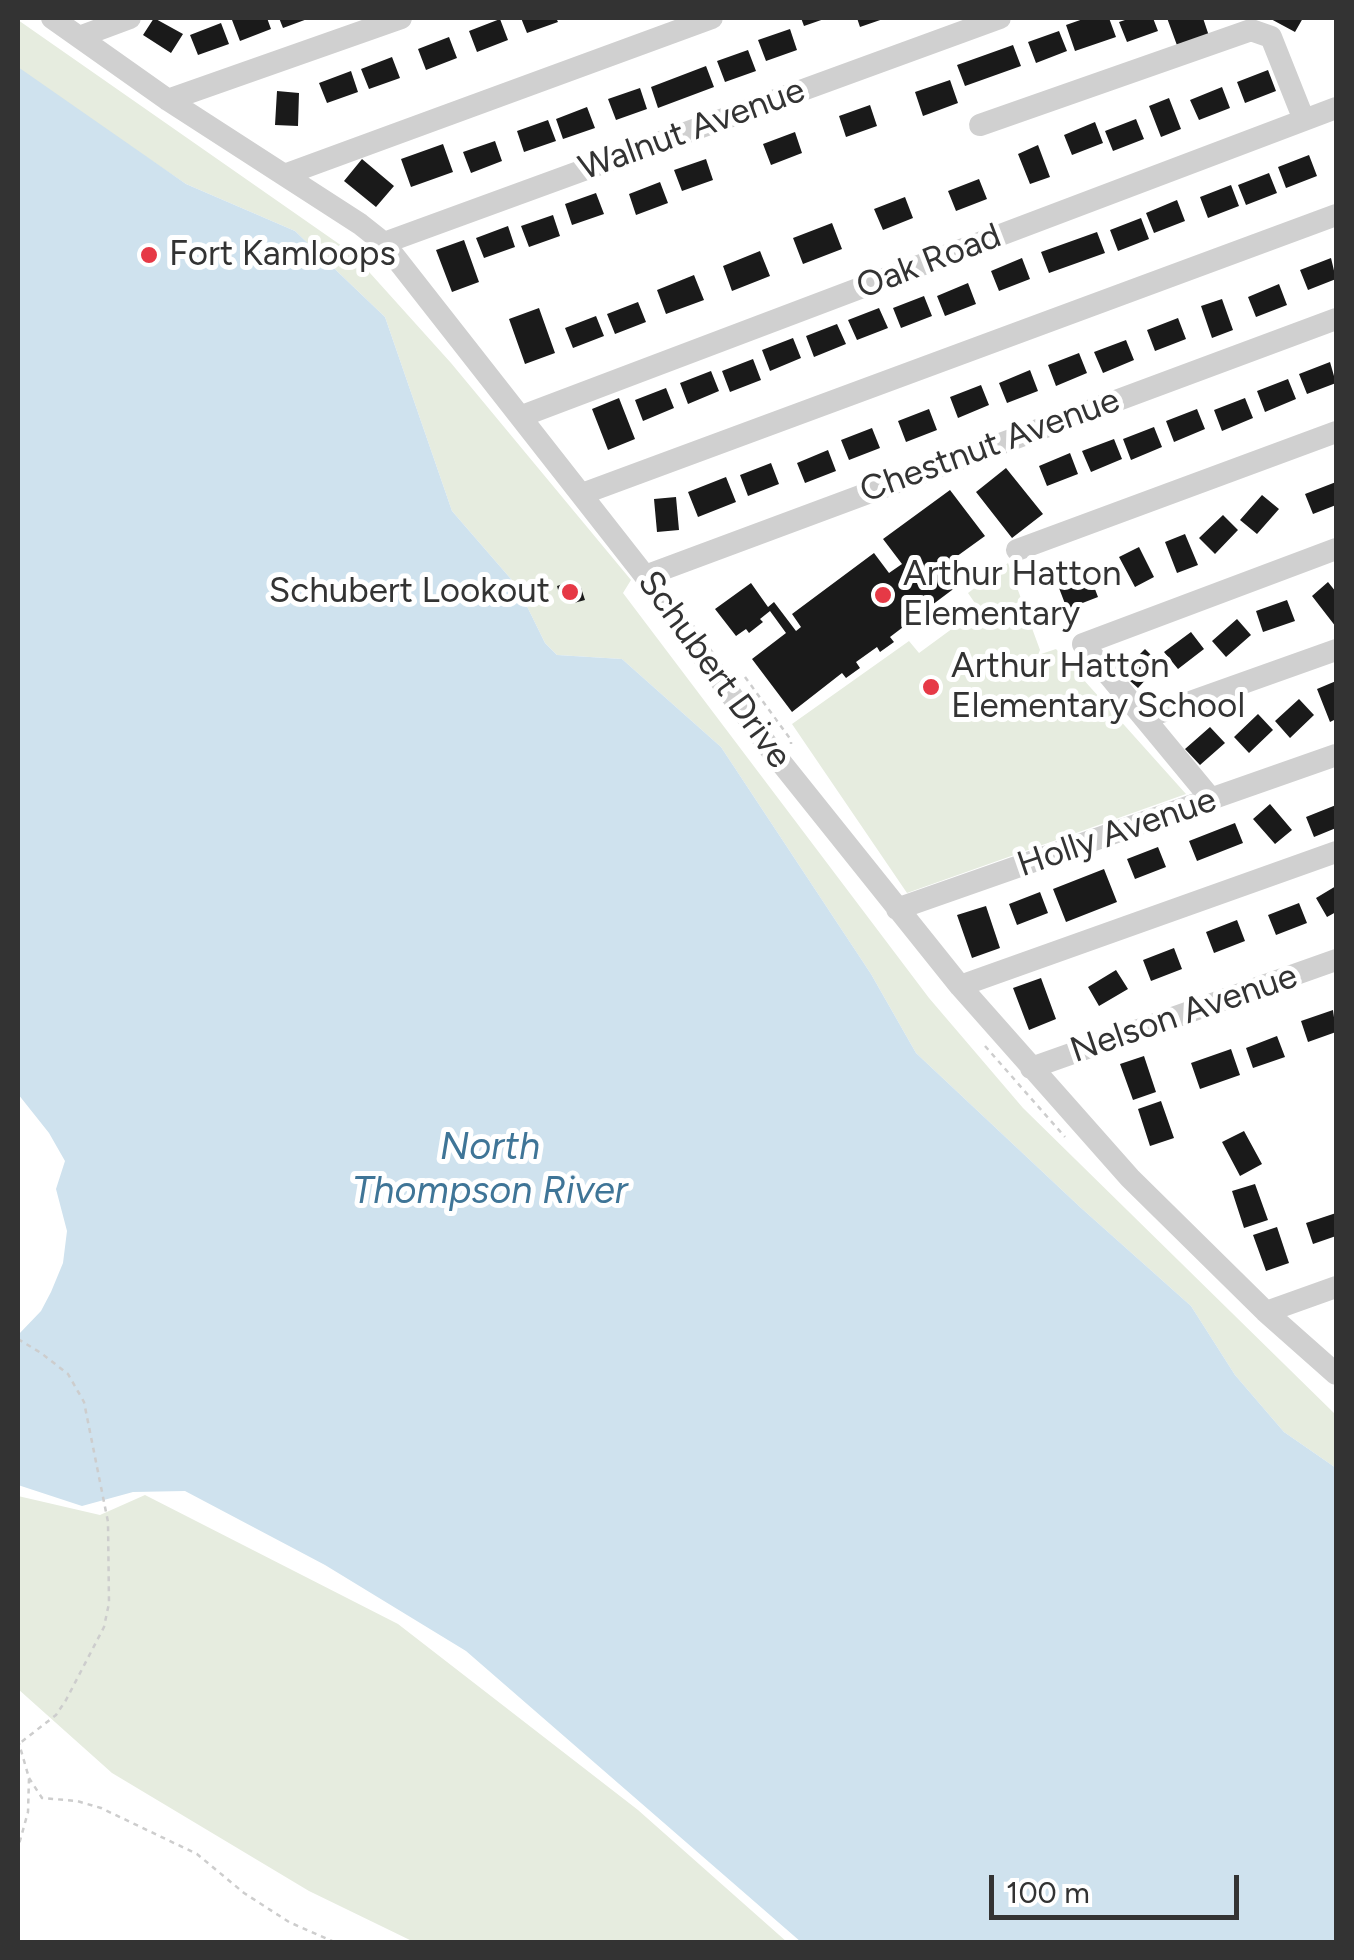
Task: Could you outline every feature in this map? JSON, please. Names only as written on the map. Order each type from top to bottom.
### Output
[{"type":"street","name":"Schubert Drive","points":[[52,18],[384,243],[645,576],[771,750],[960,986],[1130,1178],[1266,1312],[1336,1374]]},
{"type":"street","points":[[79,37],[130,18]]},
{"type":"street","points":[[168,100],[401,18]]},
{"type":"street","points":[[284,175],[712,18]]},
{"type":"street","name":"Walnut Avenue","points":[[384,243],[1000,18]]},
{"type":"street","points":[[980,125],[1251,30],[1271,37],[1304,120]]},
{"type":"street","name":"Oak Road","points":[[522,416],[1336,108]]},
{"type":"street","points":[[582,494],[1336,215]]},
{"type":"street","name":"Chestnut Avenue","points":[[645,576],[1336,318]]},
{"type":"street","points":[[1017,550],[1336,432]]},
{"type":"street","points":[[1212,800],[1083,644],[1336,549]]},
{"type":"street","points":[[1144,718],[1336,650]]},
{"type":"street","name":"Holly Avenue","points":[[897,909],[1336,755]]},
{"type":"street","points":[[960,986],[1336,852]]},
{"type":"street","name":"Nelson Avenue","points":[[1031,1068],[1336,960]]},
{"type":"street","points":[[1266,1312],[1336,1287]]},
{"type":"path","points":[[18,1339],[68,1374],[84,1402],[108,1522],[109,1603],[104,1627],[66,1700],[56,1714],[19,1741],[28,1778],[28,1812],[18,1848]]},
{"type":"path","points":[[28,1778],[42,1798],[77,1800],[101,1808],[196,1854],[244,1893],[289,1922],[334,1942]]},
{"type":"shaded area","points":[[18,20],[352,253],[451,363],[631,580],[623,593],[929,998],[1023,1108],[1336,1415],[1336,1468],[1284,1432],[1235,1375],[1191,1306],[916,1053],[871,974],[721,747],[622,659],[557,655],[545,643],[517,586],[452,511],[385,317],[295,231],[186,184],[31,79],[18,67]]},
{"type":"shaded area","points":[[1008,563],[1040,650],[1038,655],[1056,649],[1186,794],[907,893],[792,724],[909,641],[919,653],[979,609],[968,593]]},
{"type":"shaded area","points":[[145,1495],[398,1624],[638,1810],[787,1942],[414,1942],[309,1891],[112,1773],[18,1689],[18,1496],[100,1515]]},
{"type":"water","name":"North Thompson River","points":[[18,67],[186,184],[295,231],[385,317],[452,511],[517,586],[545,643],[557,655],[622,659],[721,747],[871,974],[916,1053],[1191,1306],[1235,1375],[1284,1432],[1336,1468],[1336,1942],[801,1942],[466,1651],[325,1565],[185,1491],[133,1492],[82,1506],[18,1485],[18,1335],[41,1311],[51,1292],[63,1263],[67,1231],[56,1189],[65,1161],[18,1094]]},
{"type":"building","points":[[154,18],[183,34],[171,53],[143,35]]},
{"type":"building","points":[[267,18],[271,29],[240,41],[232,20]]},
{"type":"building","points":[[279,18],[310,18],[283,28]]},
{"type":"building","points":[[521,18],[556,18],[558,22],[527,33]]},
{"type":"building","points":[[801,18],[827,18],[804,26]]},
{"type":"building","points":[[857,18],[886,18],[860,27]]},
{"type":"building","points":[[1086,18],[1109,18],[1116,37],[1075,51],[1066,25]]},
{"type":"building","points":[[1153,18],[1158,31],[1127,42],[1119,22]]},
{"type":"building","points":[[1167,18],[1203,18],[1209,36],[1178,48]]},
{"type":"building","points":[[1269,18],[1303,18],[1295,32]]},
{"type":"building","points":[[500,19],[508,40],[477,52],[469,31]]},
{"type":"building","points":[[221,23],[229,44],[198,55],[190,35]]},
{"type":"building","points":[[790,29],[797,50],[766,61],[758,40]]},
{"type":"building","points":[[1059,31],[1067,51],[1036,63],[1028,42]]},
{"type":"building","points":[[449,37],[457,58],[426,70],[418,49]]},
{"type":"building","points":[[1013,45],[1021,66],[965,86],[957,65]]},
{"type":"building","points":[[748,50],[756,71],[725,82],[717,61]]},
{"type":"building","points":[[392,57],[400,78],[369,89],[361,69]]},
{"type":"building","points":[[706,66],[714,87],[658,108],[651,87]]},
{"type":"building","points":[[1268,70],[1276,91],[1245,103],[1237,82]]},
{"type":"building","points":[[351,71],[358,92],[327,103],[319,83]]},
{"type":"building","points":[[950,80],[958,103],[923,116],[915,92]]},
{"type":"building","points":[[1222,87],[1230,108],[1199,120],[1190,100]]},
{"type":"building","points":[[640,88],[647,109],[616,120],[608,99]]},
{"type":"building","points":[[277,91],[299,93],[298,126],[275,125]]},
{"type":"building","points":[[1169,98],[1181,129],[1161,137],[1149,106]]},
{"type":"building","points":[[870,105],[877,126],[846,137],[839,116]]},
{"type":"building","points":[[587,107],[595,128],[563,139],[556,119]]},
{"type":"building","points":[[1136,119],[1144,139],[1113,151],[1105,131]]},
{"type":"building","points":[[548,120],[556,141],[524,152],[517,131]]},
{"type":"building","points":[[1095,122],[1103,143],[1072,155],[1064,135]]},
{"type":"building","points":[[795,132],[802,153],[771,165],[763,144]]},
{"type":"building","points":[[495,141],[502,161],[471,173],[463,152]]},
{"type":"building","points":[[443,144],[453,172],[411,187],[401,159]]},
{"type":"building","points":[[1038,145],[1050,177],[1030,184],[1018,154]]},
{"type":"building","points":[[1309,155],[1317,176],[1286,188],[1278,167]]},
{"type":"building","points":[[362,159],[394,186],[376,207],[344,181]]},
{"type":"building","points":[[706,159],[713,180],[682,191],[674,170]]},
{"type":"building","points":[[1269,173],[1277,193],[1246,205],[1238,185]]},
{"type":"building","points":[[979,179],[987,199],[956,211],[948,191]]},
{"type":"building","points":[[660,182],[668,203],[636,215],[629,194]]},
{"type":"building","points":[[1231,185],[1239,206],[1208,218],[1200,197]]},
{"type":"building","points":[[596,193],[604,214],[572,225],[565,204]]},
{"type":"building","points":[[905,197],[913,218],[883,230],[874,209]]},
{"type":"building","points":[[1177,200],[1185,221],[1154,233],[1146,213]]},
{"type":"building","points":[[553,215],[560,236],[529,247],[521,226]]},
{"type":"building","points":[[1141,218],[1149,239],[1118,251],[1110,230]]},
{"type":"building","points":[[832,223],[842,249],[803,264],[793,238]]},
{"type":"building","points":[[508,226],[515,247],[484,258],[476,238]]},
{"type":"building","points":[[1097,232],[1105,253],[1049,273],[1041,252]]},
{"type":"building","points":[[464,240],[479,282],[452,292],[436,250]]},
{"type":"building","points":[[760,251],[770,276],[732,291],[723,266]]},
{"type":"building","points":[[1022,258],[1030,279],[999,291],[991,271]]},
{"type":"building","points":[[1331,258],[1336,279],[1308,290],[1300,270]]},
{"type":"building","points":[[694,275],[704,300],[666,314],[657,290]]},
{"type":"building","points":[[968,283],[976,304],[945,316],[937,296]]},
{"type":"building","points":[[1279,284],[1287,305],[1256,317],[1248,297]]},
{"type":"building","points":[[924,296],[932,316],[901,328],[893,308]]},
{"type":"building","points":[[1222,299],[1233,330],[1212,338],[1201,306]]},
{"type":"building","points":[[638,302],[646,322],[615,334],[607,314]]},
{"type":"building","points":[[539,308],[555,353],[525,364],[509,319]]},
{"type":"building","points":[[879,308],[888,328],[857,340],[848,320]]},
{"type":"building","points":[[596,316],[604,336],[573,348],[565,328]]},
{"type":"building","points":[[1178,318],[1186,339],[1155,351],[1147,330]]},
{"type":"building","points":[[837,324],[846,344],[814,357],[806,336]]},
{"type":"building","points":[[793,338],[801,358],[770,371],[762,350]]},
{"type":"building","points":[[1126,340],[1134,360],[1103,373],[1094,352]]},
{"type":"building","points":[[1079,353],[1087,373],[1056,386],[1048,365]]},
{"type":"building","points":[[753,359],[761,380],[730,392],[722,371]]},
{"type":"building","points":[[1330,362],[1336,383],[1307,394],[1299,374]]},
{"type":"building","points":[[1030,370],[1038,391],[1007,403],[999,383]]},
{"type":"building","points":[[711,371],[719,391],[688,404],[680,383]]},
{"type":"building","points":[[1288,379],[1296,399],[1265,412],[1257,391]]},
{"type":"building","points":[[981,385],[989,405],[958,418],[950,397]]},
{"type":"building","points":[[666,388],[674,408],[643,421],[635,400]]},
{"type":"building","points":[[619,398],[635,439],[608,450],[592,409]]},
{"type":"building","points":[[1245,398],[1253,418],[1222,431],[1214,410]]},
{"type":"building","points":[[929,409],[937,430],[906,442],[898,421]]},
{"type":"building","points":[[1197,409],[1205,429],[1174,442],[1166,421]]},
{"type":"building","points":[[1154,427],[1162,447],[1131,460],[1123,439]]},
{"type":"building","points":[[872,428],[880,448],[849,460],[841,440]]},
{"type":"building","points":[[1114,439],[1122,459],[1091,472],[1082,451]]},
{"type":"building","points":[[828,450],[836,471],[805,483],[797,463]]},
{"type":"building","points":[[1070,453],[1078,474],[1047,486],[1039,466]]},
{"type":"building","points":[[771,463],[779,484],[748,496],[740,475]]},
{"type":"building","points":[[1006,468],[1043,514],[1012,538],[976,492]]},
{"type":"building","points":[[726,477],[736,502],[698,517],[688,492]]},
{"type":"building","points":[[1336,482],[1336,505],[1313,514],[1305,494]]},
{"type":"building","name":"Arthur Hatton Elementary","points":[[950,490],[985,536],[942,567],[956,587],[924,611],[928,616],[915,626],[911,621],[890,637],[894,642],[880,652],[877,647],[856,662],[860,668],[846,678],[842,673],[792,712],[752,659],[786,633],[770,611],[749,633],[746,629],[736,636],[715,609],[751,583],[768,607],[774,602],[796,631],[801,627],[792,614],[874,553],[889,573],[902,564],[883,539]]},
{"type":"building","points":[[1262,495],[1279,509],[1257,534],[1240,520]]},
{"type":"building","points":[[676,497],[679,530],[657,532],[654,499]]},
{"type":"building","points":[[1223,515],[1238,530],[1215,554],[1199,538]]},
{"type":"building","points":[[1185,534],[1198,565],[1177,573],[1165,542]]},
{"type":"building","points":[[1139,547],[1154,577],[1135,587],[1119,557]]},
{"type":"building","points":[[1090,576],[1098,597],[1067,609],[1059,588]]},
{"type":"building","name":"Schubert Lookout","points":[[569,582],[581,588],[585,600],[574,603],[571,593],[560,597],[557,586]]},
{"type":"building","points":[[1328,582],[1336,592],[1336,627],[1312,596]]},
{"type":"building","points":[[1287,600],[1295,621],[1263,632],[1256,611]]},
{"type":"building","points":[[1237,619],[1251,635],[1226,657],[1212,641]]},
{"type":"building","points":[[1191,632],[1204,649],[1178,669],[1164,652]]},
{"type":"building","points":[[1145,649],[1160,664],[1138,688],[1121,673]]},
{"type":"building","points":[[1336,681],[1336,719],[1330,722],[1317,689]]},
{"type":"building","points":[[1299,699],[1314,715],[1290,738],[1275,721]]},
{"type":"building","points":[[1258,714],[1273,730],[1249,753],[1234,737]]},
{"type":"building","points":[[1210,727],[1225,743],[1200,765],[1185,749]]},
{"type":"building","points":[[1270,804],[1292,830],[1275,844],[1253,819]]},
{"type":"building","points":[[1336,805],[1336,828],[1314,837],[1306,817]]},
{"type":"building","points":[[1235,823],[1243,843],[1197,861],[1189,841]]},
{"type":"building","points":[[1158,847],[1166,867],[1135,879],[1127,859]]},
{"type":"building","points":[[1104,869],[1117,902],[1066,922],[1053,889]]},
{"type":"building","points":[[1336,886],[1336,912],[1327,917],[1316,898]]},
{"type":"building","points":[[1040,892],[1048,913],[1017,925],[1009,904]]},
{"type":"building","points":[[1299,903],[1307,923],[1276,935],[1268,915]]},
{"type":"building","points":[[986,906],[1000,948],[972,958],[957,915]]},
{"type":"building","points":[[1237,920],[1245,941],[1214,953],[1206,932]]},
{"type":"building","points":[[1174,948],[1182,969],[1151,981],[1143,960]]},
{"type":"building","points":[[1116,970],[1128,989],[1099,1006],[1088,987]]},
{"type":"building","points":[[1041,978],[1056,1019],[1029,1030],[1013,988]]},
{"type":"building","points":[[1333,1010],[1336,1032],[1308,1042],[1301,1021]]},
{"type":"building","points":[[1277,1036],[1285,1057],[1253,1068],[1246,1048]]},
{"type":"building","points":[[1231,1049],[1240,1075],[1200,1089],[1191,1063]]},
{"type":"building","points":[[1144,1056],[1156,1092],[1133,1100],[1120,1064]]},
{"type":"building","points":[[1161,1101],[1174,1138],[1150,1146],[1138,1109]]},
{"type":"building","points":[[1244,1131],[1262,1164],[1240,1176],[1222,1142]]},
{"type":"building","points":[[1255,1184],[1268,1220],[1244,1228],[1232,1191]]},
{"type":"building","points":[[1336,1213],[1336,1236],[1313,1244],[1306,1223]]},
{"type":"building","points":[[1277,1227],[1289,1263],[1266,1271],[1253,1235]]},
{"type":"place","name":"Fort Kamloops","points":[[149,255]]},
{"type":"place","name":"Schubert Lookout","points":[[570,592]]},
{"type":"place","name":"Arthur Hatton Elementary","points":[[883,595]]},
{"type":"place","name":"Arthur Hatton Elementary School","points":[[931,687]]}]
